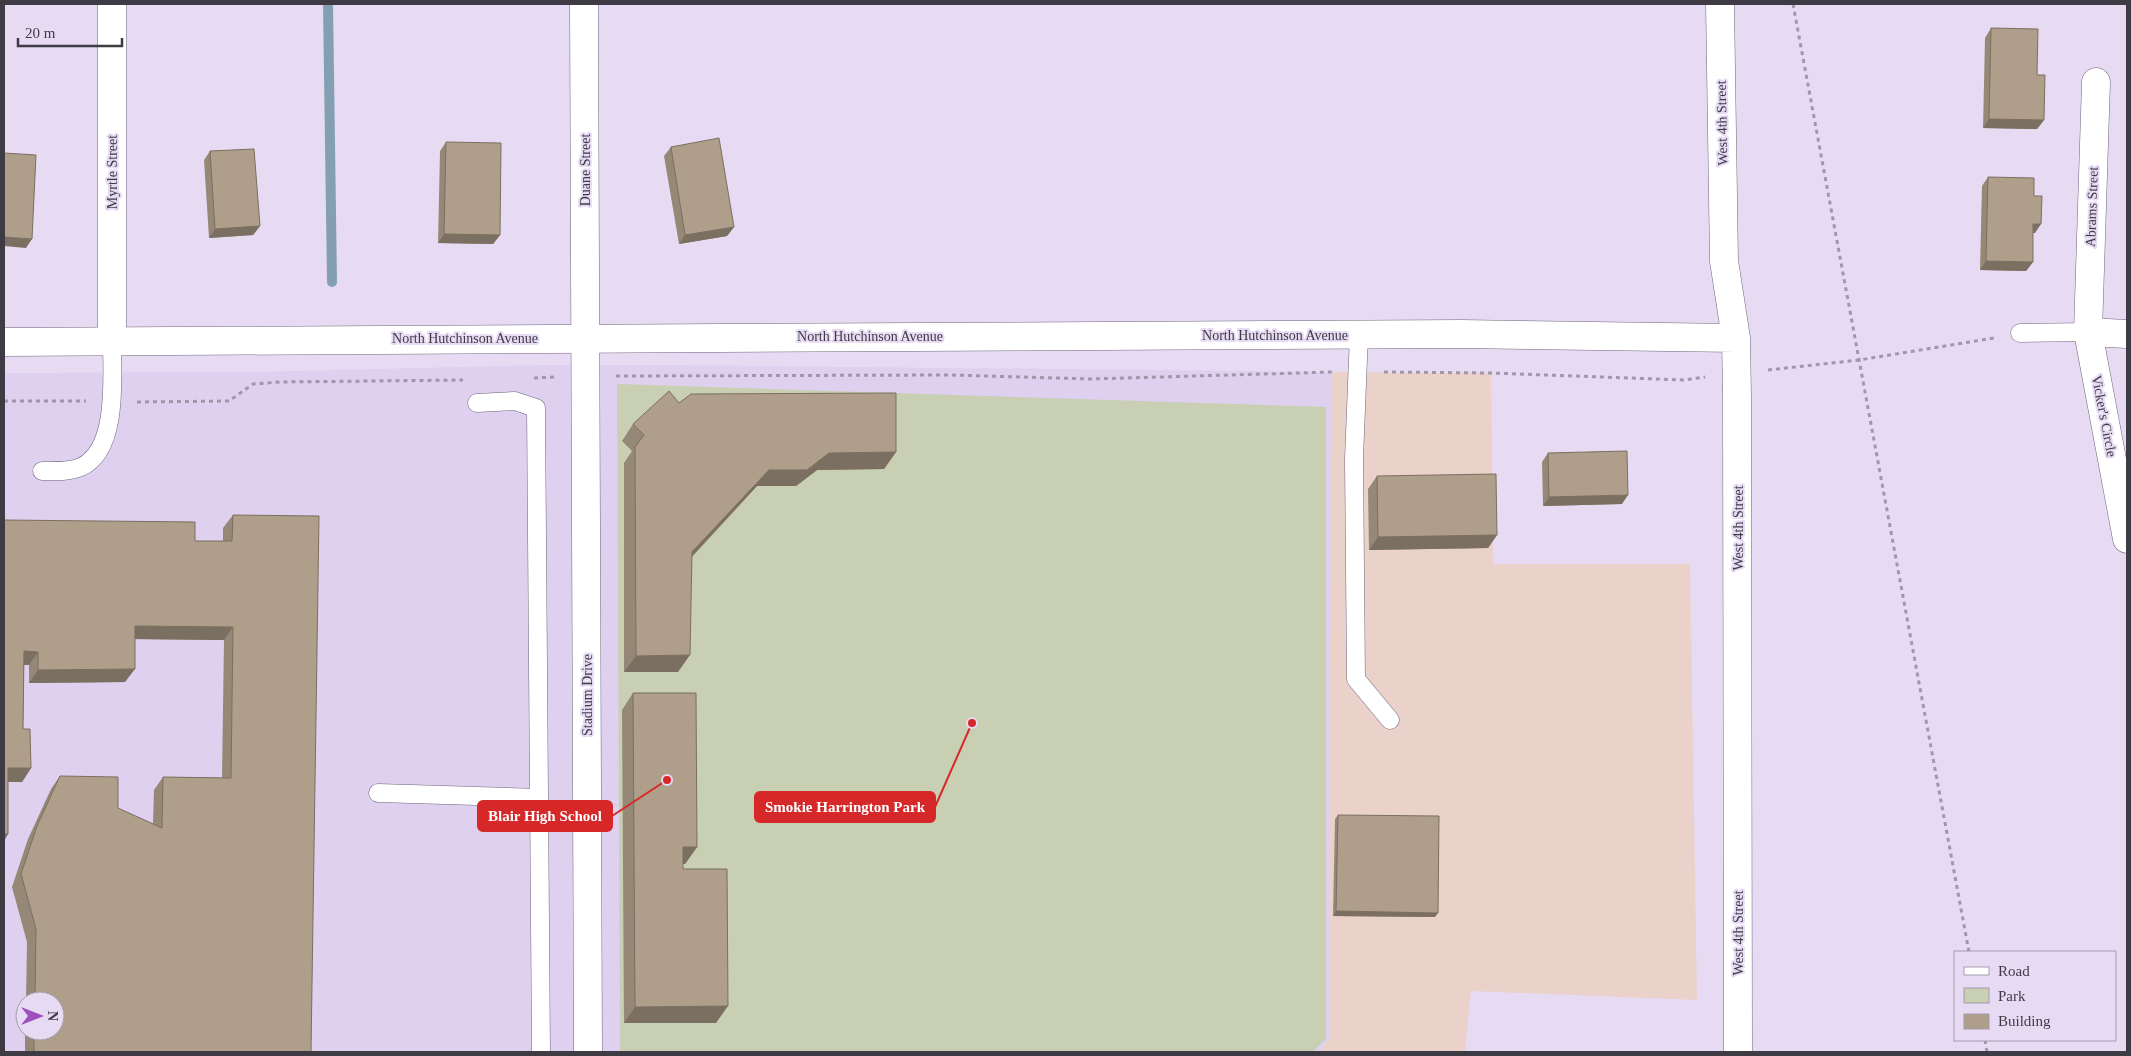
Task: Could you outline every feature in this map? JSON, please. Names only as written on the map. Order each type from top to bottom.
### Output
[{"type":"main road","name":"Myrtle Street","points":[[112,4],[112,341]]},
{"type":"main road","name":"Duane Street","points":[[584,4],[585,337]]},
{"type":"main road","name":"West 4th Street","points":[[1720,4],[1724,261],[1736,338],[1737,396],[1738,1052]]},
{"type":"main road","name":"Abrams Street","points":[[2088,332],[2096,82]]},
{"type":"main road","points":[[2088,332],[2127,334]]},
{"type":"main road","name":"Vicker's Circle","points":[[2088,332],[2127,539]]},
{"type":"main road","name":"North Hutchinson Avenue","points":[[4,342],[585,337],[1359,334],[1736,338]]},
{"type":"main road","name":"Stadium Drive","points":[[585,337],[588,1052]]},
{"type":"lane","points":[[2020,333],[2088,332]]},
{"type":"lane","points":[[1359,334],[1354,459],[1356,679],[1390,720]]},
{"type":"lane","points":[[42,470],[70,470],[82,467],[92,460],[105,437],[112,400],[112,341]]},
{"type":"lane","points":[[477,403],[515,401],[536,408],[542,1052]]},
{"type":"lane","points":[[378,793],[539,798]]},
{"type":"path","points":[[1793,4],[1969,951]]},
{"type":"path","points":[[1759,371],[1859,360],[2020,333]]},
{"type":"path","points":[[532,378],[847,375],[1091,378],[1357,372],[1491,373],[1684,380]]},
{"type":"path","points":[[4,401],[229,401],[253,384],[466,380]]},
{"type":"shaded area","points":[[542,365],[1331,372],[1329,1039],[1319,1052],[4,1052],[4,373],[252,372]]},
{"type":"shaded area","points":[[1331,372],[1491,373],[1493,564],[1690,564],[1697,1000],[1471,991],[1465,1052],[1319,1052],[1329,1039]]},
{"type":"green space","points":[[617,384],[1326,407],[1326,1039],[1312,1052],[620,1052]]},
{"type":"building","points":[[1991,28],[2038,29],[2037,75],[2045,75],[2044,120],[1989,119]]},
{"type":"building","points":[[719,138],[734,227],[685,235],[671,147]]},
{"type":"building","points":[[446,142],[501,143],[500,235],[444,234]]},
{"type":"building","points":[[254,149],[260,226],[215,229],[210,151]]},
{"type":"building","points":[[4,153],[36,155],[32,239],[4,237]]},
{"type":"building","points":[[1988,177],[2034,178],[2034,196],[2042,196],[2041,224],[2033,224],[2033,262],[1986,261]]},
{"type":"building","points":[[669,391],[679,403],[691,394],[896,393],[896,452],[829,453],[807,470],[769,470],[692,552],[690,655],[636,656],[635,447],[644,435],[633,424]]},
{"type":"building","points":[[1627,451],[1628,495],[1549,497],[1548,453]]},
{"type":"building","points":[[1496,474],[1497,535],[1378,537],[1377,476]]},
{"type":"building","points":[[233,515],[319,516],[311,1052],[34,1052],[34,1041],[65,1041],[65,991],[35,991],[36,929],[21,874],[37,826],[60,776],[118,777],[118,808],[162,828],[163,777],[231,778],[233,627],[135,626],[135,669],[38,670],[38,652],[24,651],[23,729],[30,729],[31,768],[8,768],[8,834],[4,834],[4,520],[195,522],[195,541],[232,541]]},
{"type":"building","points":[[633,693],[696,693],[697,847],[683,847],[683,869],[727,869],[728,1006],[635,1007]]},
{"type":"building","points":[[1338,815],[1439,816],[1438,913],[1336,911]]},
{"type":"waterway","points":[[328,4],[332,282]]},
{"type":"place","name":"Smokie Harrington Park","points":[[972,723]]},
{"type":"place","name":"Blair High School","points":[[667,780]]}]
